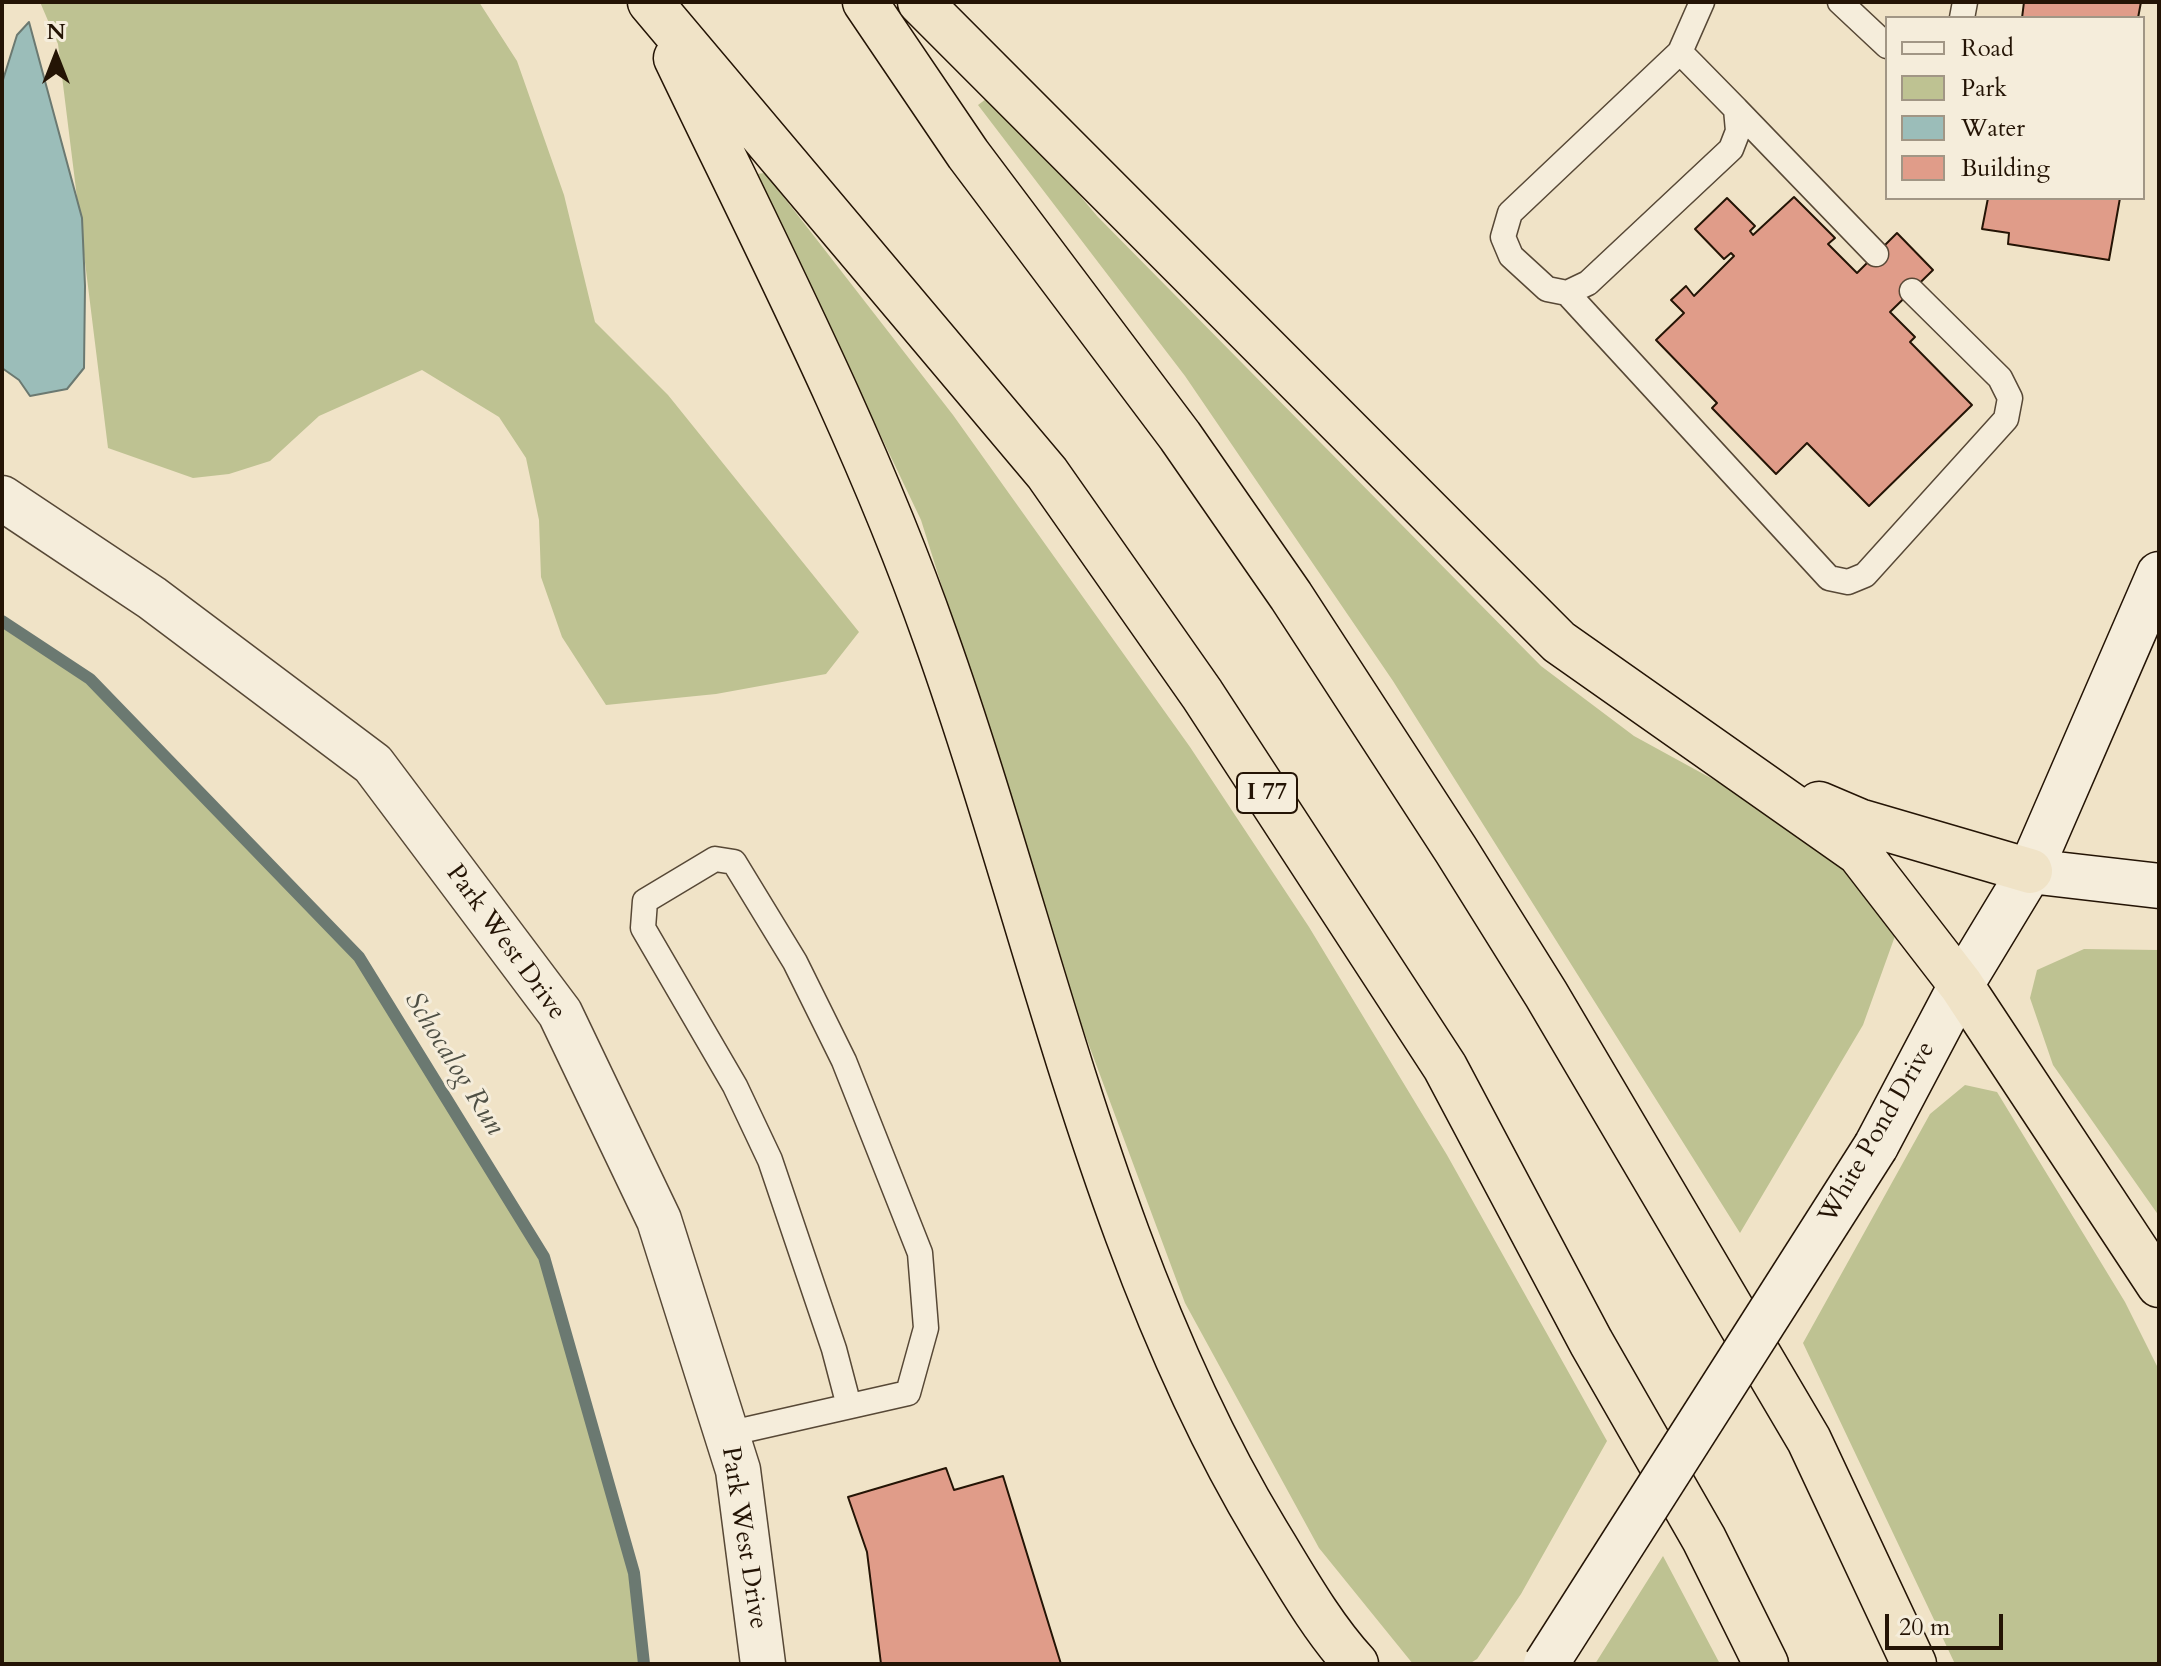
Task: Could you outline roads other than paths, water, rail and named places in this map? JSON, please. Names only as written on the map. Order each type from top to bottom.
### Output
[{"type":"highway","points":[[650,2],[833,385],[935,635],[1115,1192],[1204,1421],[1298,1584],[1356,1664]]},
{"type":"highway","name":"I 77","points":[[650,2],[1047,473],[1202,694],[1445,1067],[1591,1342],[1704,1539],[1766,1664]]},
{"type":"highway","points":[[865,2],[968,154],[1198,461],[1291,596],[1456,850],[1546,994],[1809,1440],[1914,1664]]},
{"type":"highway","points":[[920,2],[1559,642],[1859,853],[1961,985],[2159,1285]]},
{"type":"highway","points":[[1752,777],[1859,821],[2030,871]]},
{"type":"street","name":"Park West Drive","points":[[2,498],[152,598],[373,764],[560,1013],[659,1220],[727,1434],[738,1470],[763,1664]]},
{"type":"street","name":"White Pond Drive","points":[[1546,1664],[1876,1146],[1961,985],[2030,871],[2159,574]]},
{"type":"street","points":[[2030,871],[2159,886]]},
{"type":"lane","points":[[1702,2],[1680,52],[1510,213],[1503,237],[1511,256],[1547,289],[1567,293],[1829,578],[1848,582],[1865,575],[2006,419],[2010,398],[2000,378],[1912,291]]},
{"type":"lane","points":[[1840,2],[1885,44]]},
{"type":"lane","points":[[1680,52],[1876,254]]},
{"type":"lane","points":[[1567,293],[1588,283],[1731,149],[1738,131],[1736,109]]},
{"type":"lane","points":[[727,1434],[908,1393],[926,1328],[920,1253],[844,1061],[795,962],[734,862],[715,859],[645,901],[643,928],[735,1086],[770,1160],[834,1349],[849,1406]]},
{"type":"water","points":[[29,22],[82,218],[85,286],[84,368],[67,389],[30,396],[19,380],[2,368],[2,83],[17,35]]},
{"type":"waterway","name":"Schocalog Run","points":[[2,621],[90,679],[359,957],[544,1257],[634,1573],[644,1664]]}]
